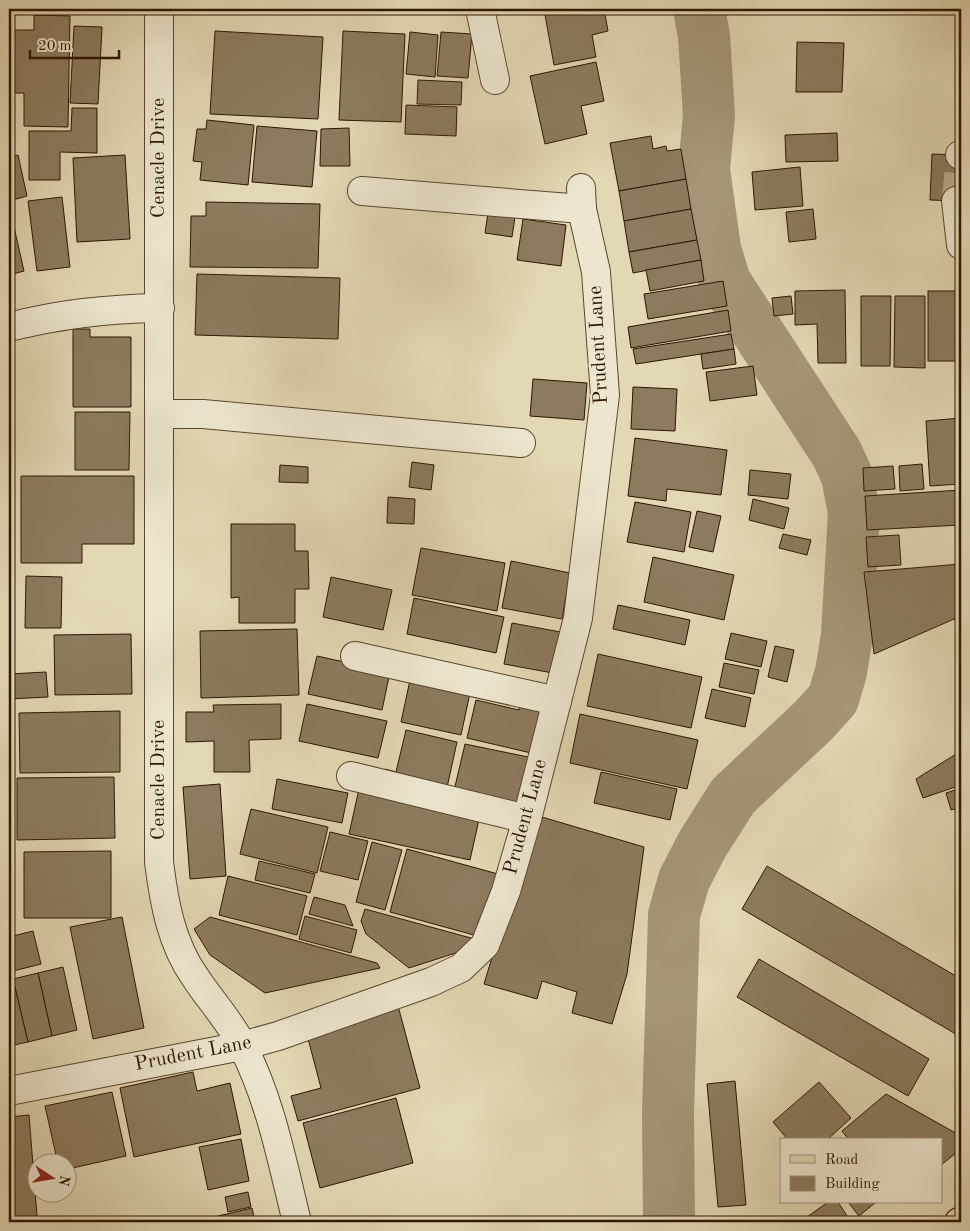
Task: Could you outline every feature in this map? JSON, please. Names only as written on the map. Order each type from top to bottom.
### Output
[{"type":"street","name":"Cenacle Drive","points":[[160,9],[159,862],[163,896],[177,943],[194,975],[225,1017],[242,1046],[272,1117],[297,1222]]},
{"type":"street","points":[[480,9],[495,80]]},
{"type":"street","name":"Prudent Lane","points":[[9,1091],[176,1057],[242,1046],[278,1036],[422,986],[461,968],[485,945],[506,891],[527,819],[578,618],[605,395],[596,272],[581,199],[362,191]]},
{"type":"street","points":[[956,201],[961,245]]},
{"type":"street","points":[[9,327],[54,316],[115,309],[160,308]]},
{"type":"street","points":[[160,414],[202,414],[521,443]]},
{"type":"street","points":[[355,656],[557,701]]},
{"type":"street","points":[[352,776],[527,819]]},
{"type":"building","points":[[544,9],[604,9],[608,31],[592,35],[596,57],[554,65]]},
{"type":"building","points":[[34,15],[70,16],[68,127],[24,126],[24,93],[9,93],[9,30],[34,30]]},
{"type":"building","points":[[74,26],[102,27],[98,104],[70,103]]},
{"type":"building","points":[[215,31],[323,37],[318,119],[210,114]]},
{"type":"building","points":[[343,31],[405,34],[401,122],[339,120]]},
{"type":"building","points":[[410,32],[438,35],[435,77],[406,74]]},
{"type":"building","points":[[441,32],[472,34],[468,78],[437,76]]},
{"type":"building","points":[[797,42],[844,43],[842,92],[796,92]]},
{"type":"building","points":[[596,62],[604,101],[581,106],[587,134],[545,144],[530,76]]},
{"type":"building","points":[[418,80],[462,82],[461,105],[417,104]]},
{"type":"building","points":[[406,105],[457,107],[456,136],[405,134]]},
{"type":"building","points":[[72,108],[97,108],[97,153],[60,152],[60,180],[29,180],[29,131],[71,131]]},
{"type":"building","points":[[207,120],[254,125],[248,185],[200,180],[202,162],[193,161],[197,129],[206,129]]},
{"type":"building","points":[[257,126],[317,131],[312,187],[252,182]]},
{"type":"building","points":[[349,128],[350,166],[320,166],[321,129]]},
{"type":"building","points":[[837,133],[838,161],[786,162],[785,135]]},
{"type":"building","points":[[651,136],[653,149],[666,146],[667,151],[681,149],[686,179],[619,191],[610,143]]},
{"type":"building","points":[[932,154],[961,155],[961,201],[930,200]]},
{"type":"building","points":[[18,155],[27,196],[9,201],[9,157]]},
{"type":"building","points":[[125,155],[130,239],[77,242],[73,158]]},
{"type":"building","points":[[800,167],[803,206],[755,210],[752,172]]},
{"type":"building","points":[[686,179],[691,209],[624,221],[619,191]]},
{"type":"building","points":[[62,197],[70,267],[37,271],[28,201]]},
{"type":"building","points":[[206,202],[320,204],[318,268],[190,267],[191,216],[206,216]]},
{"type":"building","points":[[9,205],[24,271],[9,275]]},
{"type":"building","points":[[489,206],[516,210],[512,237],[485,233]]},
{"type":"building","points":[[691,209],[697,240],[629,252],[624,221]]},
{"type":"building","points":[[813,209],[816,239],[789,242],[786,212]]},
{"type":"building","points":[[523,219],[566,225],[561,266],[517,260]]},
{"type":"building","points":[[697,240],[701,260],[633,273],[629,252]]},
{"type":"building","points":[[701,260],[704,281],[650,291],[646,270]]},
{"type":"building","points":[[197,274],[340,278],[338,339],[195,335]]},
{"type":"building","points":[[723,281],[727,306],[648,319],[644,294]]},
{"type":"building","points":[[845,290],[846,363],[818,363],[817,324],[795,325],[795,291]]},
{"type":"building","points":[[928,291],[961,291],[961,361],[928,361]]},
{"type":"building","points":[[791,296],[793,314],[774,316],[772,298]]},
{"type":"building","points":[[861,296],[891,296],[890,366],[861,366]]},
{"type":"building","points":[[895,296],[925,296],[925,368],[894,367]]},
{"type":"building","points":[[728,310],[731,331],[631,348],[628,327]]},
{"type":"building","points":[[73,329],[90,329],[90,337],[131,337],[131,407],[73,407]]},
{"type":"building","points":[[731,334],[734,349],[636,364],[633,349]]},
{"type":"building","points":[[734,349],[736,364],[703,369],[701,354]]},
{"type":"building","points":[[753,366],[757,395],[710,401],[706,372]]},
{"type":"building","points":[[533,379],[587,383],[584,420],[530,416]]},
{"type":"building","points":[[633,387],[677,389],[675,431],[631,429]]},
{"type":"building","points":[[75,412],[130,412],[129,470],[75,470]]},
{"type":"building","points":[[961,418],[961,484],[930,486],[926,421]]},
{"type":"building","points":[[635,438],[727,450],[721,495],[667,489],[666,501],[628,496]]},
{"type":"building","points":[[9,440],[12,470],[9,470]]},
{"type":"building","points":[[412,462],[434,465],[431,490],[409,487]]},
{"type":"building","points":[[922,464],[924,489],[900,491],[899,466]]},
{"type":"building","points":[[280,465],[308,467],[308,483],[279,482]]},
{"type":"building","points":[[893,466],[895,489],[864,491],[863,468]]},
{"type":"building","points":[[750,470],[791,474],[788,499],[748,495]]},
{"type":"building","points":[[21,476],[134,476],[134,544],[82,544],[82,563],[21,563]]},
{"type":"building","points":[[961,490],[961,525],[867,530],[865,496]]},
{"type":"building","points":[[388,497],[415,499],[414,524],[387,523]]},
{"type":"building","points":[[753,499],[789,508],[784,529],[749,520]]},
{"type":"building","points":[[635,502],[691,512],[684,552],[627,542]]},
{"type":"building","points":[[697,511],[721,516],[713,552],[689,547]]},
{"type":"building","points":[[231,524],[295,524],[295,551],[308,551],[309,589],[295,589],[295,623],[239,623],[239,597],[231,598]]},
{"type":"building","points":[[783,534],[811,540],[807,555],[779,548]]},
{"type":"building","points":[[899,535],[901,565],[868,567],[866,537]]},
{"type":"building","points":[[421,548],[505,563],[497,611],[412,595]]},
{"type":"building","points":[[653,557],[734,575],[724,620],[644,602]]},
{"type":"building","points":[[511,561],[570,573],[562,619],[502,608]]},
{"type":"building","points":[[961,564],[961,616],[874,654],[864,572]]},
{"type":"building","points":[[26,576],[62,577],[61,628],[25,628]]},
{"type":"building","points":[[331,577],[392,590],[383,630],[323,617]]},
{"type":"building","points":[[414,598],[504,617],[496,653],[407,634]]},
{"type":"building","points":[[618,605],[690,620],[685,645],[613,629]]},
{"type":"building","points":[[512,623],[566,633],[558,674],[504,664]]},
{"type":"building","points":[[297,629],[299,695],[201,698],[200,631]]},
{"type":"building","points":[[731,633],[767,641],[761,667],[725,659]]},
{"type":"building","points":[[131,634],[132,694],[55,695],[54,635]]},
{"type":"building","points":[[775,646],[794,650],[787,682],[768,677]]},
{"type":"building","points":[[598,654],[702,677],[691,728],[587,706]]},
{"type":"building","points":[[317,656],[390,672],[382,710],[308,694]]},
{"type":"building","points":[[724,663],[759,670],[754,694],[719,687]]},
{"type":"building","points":[[46,672],[48,697],[9,699],[9,674]]},
{"type":"building","points":[[410,680],[470,693],[461,735],[401,722]]},
{"type":"building","points":[[712,689],[751,698],[745,727],[705,718]]},
{"type":"building","points":[[476,700],[519,710],[521,702],[542,707],[531,753],[467,738]]},
{"type":"building","points":[[281,704],[281,739],[249,740],[250,772],[214,772],[214,741],[186,742],[186,712],[214,712],[213,705]]},
{"type":"building","points":[[307,704],[387,721],[378,758],[299,741]]},
{"type":"building","points":[[120,711],[120,772],[20,773],[19,713]]},
{"type":"building","points":[[580,714],[698,740],[687,789],[570,763]]},
{"type":"building","points":[[406,730],[457,742],[446,792],[382,778],[385,769],[396,772]]},
{"type":"building","points":[[465,744],[533,758],[522,810],[453,795]]},
{"type":"building","points":[[961,751],[961,785],[923,798],[916,779]]},
{"type":"building","points":[[601,772],[677,789],[670,820],[594,803]]},
{"type":"building","points":[[114,777],[115,838],[17,840],[17,778]]},
{"type":"building","points":[[277,779],[348,793],[342,823],[272,809]]},
{"type":"building","points":[[220,784],[226,876],[190,879],[183,787]]},
{"type":"building","points":[[961,788],[961,807],[951,810],[946,793]]},
{"type":"building","points":[[359,789],[480,815],[470,860],[349,834]]},
{"type":"building","points":[[251,809],[328,827],[317,873],[240,854]]},
{"type":"building","points":[[535,815],[644,847],[627,974],[612,1024],[572,1013],[577,992],[542,981],[537,999],[484,984]]},
{"type":"building","points":[[330,832],[368,841],[358,880],[320,871]]},
{"type":"building","points":[[372,842],[402,850],[385,910],[356,902]]},
{"type":"building","points":[[407,849],[498,874],[481,937],[390,912]]},
{"type":"building","points":[[111,851],[111,918],[24,918],[24,852]]},
{"type":"building","points":[[259,861],[315,874],[310,893],[255,880]]},
{"type":"building","points":[[767,866],[961,979],[961,1037],[742,909]]},
{"type":"building","points":[[228,876],[307,896],[297,935],[219,915]]},
{"type":"building","points":[[314,897],[345,905],[353,926],[309,914]]},
{"type":"building","points":[[365,909],[471,938],[468,949],[409,968],[366,934],[361,921]]},
{"type":"building","points":[[305,916],[357,930],[351,953],[299,939]]},
{"type":"building","points":[[122,917],[144,1028],[93,1039],[70,927]]},
{"type":"building","points":[[210,917],[377,963],[380,968],[265,993],[210,955],[194,929]]},
{"type":"building","points":[[33,931],[41,964],[9,972],[9,937]]},
{"type":"building","points":[[759,959],[929,1059],[908,1096],[737,997]]},
{"type":"building","points":[[63,967],[77,1030],[52,1036],[38,973]]},
{"type":"building","points":[[38,973],[52,1036],[28,1042],[13,979]]},
{"type":"building","points":[[13,979],[28,1042],[9,1046],[9,980]]},
{"type":"building","points":[[397,1002],[420,1088],[298,1121],[291,1096],[321,1088],[305,1027]]},
{"type":"building","points":[[193,1072],[197,1091],[230,1083],[241,1134],[134,1157],[120,1088]]},
{"type":"building","points":[[735,1081],[746,1205],[718,1207],[707,1084]]},
{"type":"building","points":[[819,1082],[851,1118],[829,1138],[786,1138],[773,1122]]},
{"type":"building","points":[[112,1092],[126,1156],[78,1167],[78,1154],[56,1154],[45,1106]]},
{"type":"building","points":[[886,1094],[961,1136],[961,1149],[942,1164],[942,1138],[847,1138],[842,1131]]},
{"type":"building","points":[[396,1098],[413,1163],[320,1188],[303,1123]]},
{"type":"building","points":[[29,1115],[32,1154],[28,1154],[28,1204],[36,1204],[37,1216],[9,1219],[9,1117]]},
{"type":"building","points":[[241,1139],[249,1181],[208,1190],[199,1147]]},
{"type":"building","points":[[248,1192],[251,1207],[228,1212],[225,1197]]},
{"type":"building","points":[[825,1204],[839,1204],[851,1222],[800,1222]]},
{"type":"building","points":[[850,1204],[874,1204],[859,1216]]},
{"type":"building","points":[[252,1208],[255,1222],[193,1222]]},
{"type":"waterway","points":[[669,1222],[668,1112],[674,915],[684,880],[702,845],[733,796],[813,721],[833,699],[841,672],[847,635],[854,512],[847,476],[837,454],[725,282],[715,249],[704,169],[709,115],[704,36],[699,9]]},
{"type":"tunnel","points":[[956,201],[960,155]]}]
